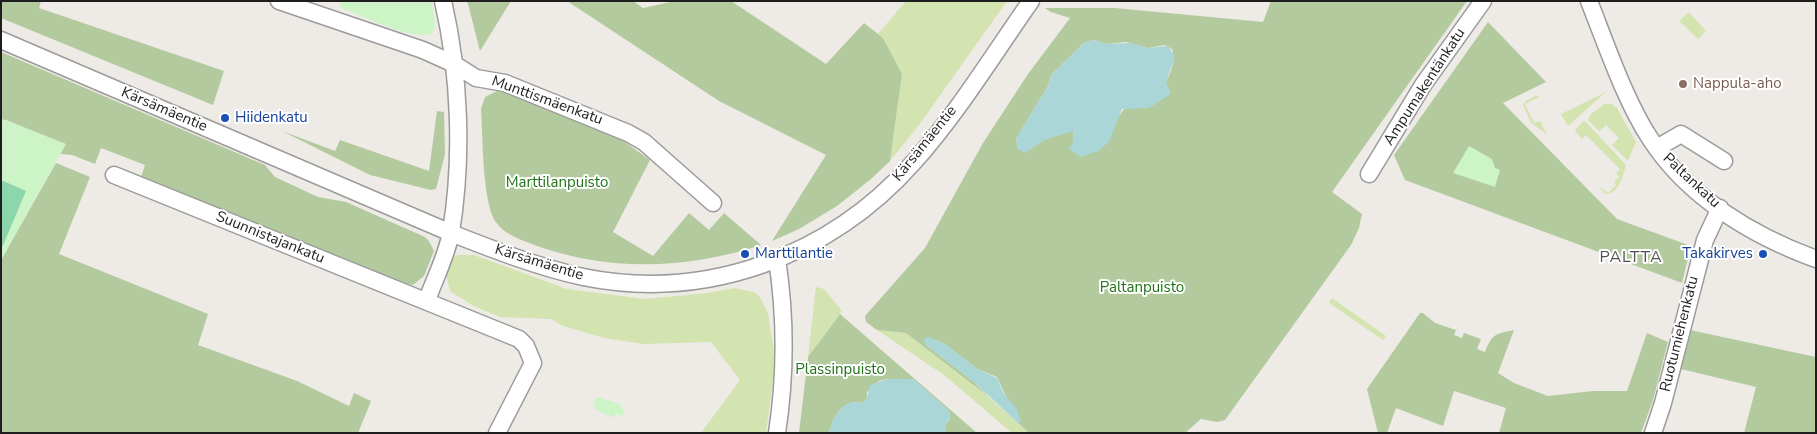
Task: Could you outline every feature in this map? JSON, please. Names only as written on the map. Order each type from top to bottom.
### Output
[{"type":"street","name":"Munttismäenkatu","points":[[279,1],[423,50],[454,64],[476,78],[505,83],[628,133],[644,142],[713,203]]},
{"type":"street","points":[[426,300],[451,233],[458,148],[454,64],[443,1]]},
{"type":"street","name":"Kärsämäentie","points":[[1,40],[451,233],[556,271],[586,277],[645,284],[669,284],[707,279],[777,260],[833,232],[895,183],[936,136],[1031,1]]},
{"type":"street","name":"Ampumakentänkatu","points":[[1369,174],[1423,84],[1483,1]]},
{"type":"street","name":"Paltankatu","points":[[1589,1],[1636,112],[1656,148],[1682,177],[1746,228],[1771,242],[1816,259]]},
{"type":"street","points":[[1656,148],[1681,134],[1724,161]]},
{"type":"street","name":"Suunnistajankatu","points":[[114,175],[426,300],[518,339],[530,352],[533,363],[497,433]]},
{"type":"street","name":"Ruotumiehenkatu","points":[[1653,433],[1663,403],[1705,240],[1720,208]]},
{"type":"street","points":[[777,260],[784,316],[785,361],[777,433]]},
{"type":"green space","points":[[1,1],[41,1],[39,8],[224,71],[213,105],[1,18]]},
{"type":"green space","points":[[343,1],[432,1],[435,26],[432,33],[424,35],[401,31],[339,7]]},
{"type":"green space","points":[[467,1],[511,1],[480,51],[468,4]]},
{"type":"green space","points":[[567,1],[633,1],[643,8],[675,1],[731,1],[826,64],[864,23],[883,38],[902,74],[890,161],[837,206],[799,229],[772,241],[826,155],[719,101]]},
{"type":"green space","points":[[906,1],[1007,1],[919,125],[890,161],[902,74],[883,38],[878,34]]},
{"type":"green space","name":"Paltanpuisto","points":[[1271,1],[1467,1],[1332,192],[1362,214],[1359,228],[1351,245],[1225,420],[1217,422],[1201,419],[1185,433],[1029,433],[1018,423],[997,377],[977,369],[945,344],[927,337],[926,345],[974,382],[989,397],[906,333],[877,330],[866,322],[865,316],[925,248],[983,143],[1028,74],[1070,18],[1045,8],[1115,8],[1263,22]],"holes":[[[1093,40],[1108,44],[1126,42],[1148,48],[1165,45],[1172,49],[1173,64],[1167,80],[1149,108],[1125,108],[1119,116],[1074,142],[1073,131],[1059,134],[1018,149],[1016,139],[1048,86],[1052,74],[1084,43]]]},
{"type":"green space","points":[[1689,12],[1706,31],[1698,39],[1679,21]]},
{"type":"green space","points":[[1488,22],[1546,82],[1503,103],[1617,219],[1691,246],[1682,283],[1405,180],[1394,155]]},
{"type":"green space","points":[[1,52],[265,165],[275,177],[318,197],[346,202],[425,237],[434,251],[424,276],[413,285],[399,282],[141,177],[145,165],[101,148],[95,164],[72,155],[60,154],[65,144],[6,120],[1,120]]},
{"type":"green space","name":"Marttilanpuisto","points":[[497,91],[504,92],[622,140],[650,160],[613,232],[653,256],[689,213],[709,230],[724,213],[761,245],[705,259],[677,263],[621,263],[565,254],[537,246],[508,233],[495,221],[485,183],[481,109],[485,97]]},
{"type":"green space","points":[[1606,92],[1568,126],[1561,114]]},
{"type":"green space","points":[[1537,95],[1539,97],[1525,104],[1534,123],[1540,121],[1547,134],[1531,123],[1523,105],[1526,101]]},
{"type":"green space","points":[[1604,104],[1612,104],[1617,108],[1636,142],[1628,161],[1612,145],[1619,138],[1606,125],[1599,131],[1588,120],[1590,115]]},
{"type":"green space","points":[[437,111],[444,112],[445,154],[436,189],[431,190],[370,175],[282,131],[335,151],[340,140],[429,171]]},
{"type":"green space","points":[[1,120],[66,144],[1,260]]},
{"type":"green space","points":[[1583,121],[1626,165],[1620,184],[1610,193],[1605,194],[1598,186],[1608,193],[1616,185],[1614,182],[1619,177],[1616,173],[1620,169],[1586,135],[1582,139],[1575,131]]},
{"type":"green space","points":[[1469,146],[1492,159],[1495,168],[1500,170],[1495,187],[1453,173]]},
{"type":"green space","points":[[56,163],[90,177],[59,254],[208,314],[198,345],[297,381],[349,406],[354,393],[371,401],[358,433],[1,433],[1,260]]},
{"type":"green space","points":[[1,180],[26,191],[1,250]]},
{"type":"green space","points":[[457,255],[474,255],[567,289],[645,299],[708,293],[734,288],[754,292],[760,297],[768,313],[774,350],[774,373],[766,433],[701,433],[740,380],[711,342],[644,344],[604,338],[563,326],[551,319],[500,317],[474,306],[451,292],[447,272],[449,262]]},
{"type":"green space","points":[[816,287],[824,289],[842,311],[808,357]]},
{"type":"green space","points":[[1332,298],[1386,336],[1383,340],[1329,303]]},
{"type":"green space","points":[[1420,313],[1423,313],[1435,323],[1456,330],[1454,335],[1462,338],[1464,333],[1481,339],[1477,349],[1485,352],[1492,338],[1514,330],[1498,373],[1514,383],[1548,396],[1593,391],[1627,391],[1647,333],[1668,342],[1653,400],[1641,433],[1499,433],[1506,408],[1454,391],[1443,426],[1396,408],[1387,433],[1378,433],[1367,389]]},
{"type":"green space","name":"Plassinpuisto","points":[[840,314],[977,433],[945,433],[946,424],[950,419],[949,411],[913,379],[888,379],[879,381],[867,392],[867,398],[863,403],[852,402],[842,407],[834,419],[829,433],[799,433],[808,357]]},
{"type":"green space","points":[[877,330],[906,333],[989,397],[1029,433],[1012,433],[944,375]]},
{"type":"green space","points":[[1690,330],[1816,357],[1816,433],[1744,433],[1756,387],[1681,369]]},
{"type":"green space","points":[[597,397],[620,404],[625,413],[621,416],[615,413],[614,418],[596,410],[593,404]]},
{"type":"water","points":[[1093,40],[1108,44],[1130,43],[1148,48],[1168,46],[1175,56],[1166,82],[1171,94],[1149,108],[1122,109],[1109,142],[1098,151],[1081,157],[1069,149],[1074,141],[1073,131],[1046,139],[1025,153],[1018,149],[1016,139],[1048,86],[1052,74],[1084,43]]},
{"type":"water","points":[[927,337],[945,344],[977,369],[997,378],[1004,394],[1016,408],[1021,422],[1018,423],[974,382],[926,345],[924,340]]},
{"type":"water","points":[[888,379],[913,379],[949,411],[951,417],[946,424],[945,433],[829,433],[834,419],[842,407],[853,402],[863,403],[867,398],[870,385]]},
{"type":"place","name":"Nappula-aho","points":[[1683,84]]},
{"type":"place","name":"Hiidenkatu","points":[[225,118]]},
{"type":"place","name":"Marttilantie","points":[[745,254]]},
{"type":"place","name":"Takakirves","points":[[1763,254]]},
{"type":"district","name":"PALTTA","points":[[1631,258]]}]
